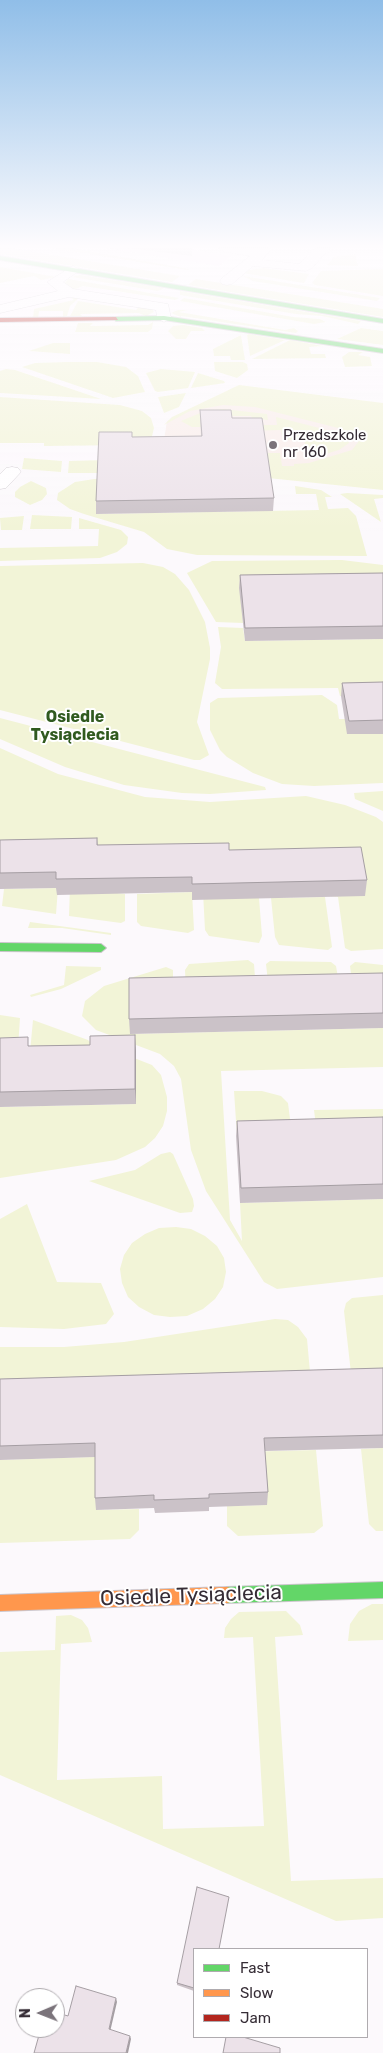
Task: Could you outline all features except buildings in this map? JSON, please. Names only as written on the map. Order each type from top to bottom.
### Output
[{"type":"street","points":[[333,344],[383,351]]},
{"type":"street","points":[[0,947],[101,948]]},
{"type":"street","name":"Osiedle Tysiąclecia","points":[[0,1603],[383,1590]]},
{"type":"shaded area","name":"Przedszkole nr 160","points":[[224,393],[383,408],[383,488],[267,477],[159,470],[167,421]]},
{"type":"green space","points":[[51,344],[70,344],[70,354],[29,351]]},
{"type":"green space","points":[[223,344],[242,344],[245,360],[231,360],[230,356],[214,356],[213,349]]},
{"type":"green space","points":[[248,344],[277,344],[250,356]]},
{"type":"green space","points":[[282,344],[311,344],[323,346],[309,347],[311,354],[325,354],[326,358],[252,359]]},
{"type":"green space","points":[[349,352],[363,352],[358,355],[370,357],[372,366],[345,367],[342,357]]},
{"type":"green space","points":[[97,362],[126,367],[138,376],[145,392],[113,398],[22,367],[35,363]]},
{"type":"green space","points":[[214,362],[243,362],[247,364],[248,370],[237,378],[215,371]]},
{"type":"green space","points":[[6,369],[15,370],[101,399],[0,393],[0,371]]},
{"type":"green space","points":[[161,369],[195,372],[188,388],[158,392],[155,391],[146,373]]},
{"type":"green space","points":[[198,373],[224,381],[225,383],[191,388]]},
{"type":"green space","points":[[239,385],[383,403],[383,490],[268,478],[265,453],[280,453],[282,466],[294,466],[294,464],[309,463],[352,450],[359,441],[350,432],[342,429],[255,407],[223,405],[190,411],[164,425],[172,417]]},
{"type":"green space","points":[[186,393],[179,407],[164,413],[158,397]]},
{"type":"green space","points":[[0,397],[120,405],[142,411],[151,418],[154,428],[147,457],[132,445],[44,446],[44,443],[0,443]]},
{"type":"green space","points":[[223,409],[267,414],[268,420],[252,418],[251,416],[230,416],[200,427],[192,427],[181,421],[205,411]]},
{"type":"green space","points":[[276,417],[343,434],[348,438],[349,443],[339,450],[308,459],[304,439],[283,440],[281,430],[249,431],[248,425],[277,425]]},
{"type":"green space","points":[[24,458],[62,461],[61,472],[22,469]]},
{"type":"green space","points":[[107,460],[106,473],[68,473],[69,461]]},
{"type":"green space","points":[[121,478],[96,514],[319,510],[316,494],[296,494],[295,486],[321,490],[332,497],[325,497],[328,509],[348,508],[356,516],[367,556],[197,555],[167,549],[144,532],[70,509],[57,500],[58,493],[75,482]]},
{"type":"green space","points":[[31,481],[46,488],[47,494],[42,500],[30,505],[15,497],[15,492]]},
{"type":"green space","points":[[340,494],[383,495],[383,498],[374,499],[381,522]]},
{"type":"green space","points":[[32,515],[72,517],[71,529],[30,529]]},
{"type":"green space","points":[[24,516],[22,530],[1,530],[0,518]]},
{"type":"green space","points":[[79,518],[121,530],[128,537],[127,544],[117,552],[100,558],[0,561],[0,548],[98,546],[99,529],[79,529]]},
{"type":"green space","points":[[342,560],[383,565],[383,586],[240,588],[243,623],[216,622],[187,573],[212,561]]},
{"type":"green space","points":[[143,563],[163,567],[175,574],[189,590],[205,622],[210,659],[197,722],[209,755],[200,760],[194,760],[0,710],[0,566]]},
{"type":"green space","points":[[218,627],[243,628],[245,641],[383,639],[383,695],[340,696],[338,688],[222,689],[215,683],[221,647]]},
{"type":"green space","points":[[322,695],[337,705],[339,719],[345,719],[348,734],[383,734],[383,783],[314,786],[282,784],[253,773],[227,757],[220,750],[210,730],[210,703],[218,698]]},
{"type":"green space","points":[[0,718],[265,787],[266,790],[210,794],[182,793],[124,785],[65,767],[0,739]]},
{"type":"green space","points":[[0,748],[58,774],[145,797],[210,802],[306,796],[345,805],[376,817],[383,822],[383,949],[351,951],[345,948],[338,897],[0,856]]},
{"type":"green space","points":[[383,791],[383,811],[355,799],[354,793]]},
{"type":"green space","points":[[70,887],[125,894],[125,921],[121,923],[69,916]]},
{"type":"green space","points":[[58,888],[56,914],[2,906],[4,889]]},
{"type":"green space","points":[[192,892],[194,930],[188,933],[141,926],[137,922],[137,894]]},
{"type":"green space","points":[[203,892],[259,898],[262,936],[259,943],[209,936],[205,930]]},
{"type":"green space","points":[[325,897],[332,947],[328,950],[279,945],[275,937],[271,898]]},
{"type":"green space","points":[[30,922],[111,933],[111,935],[62,928],[28,928]]},
{"type":"green space","points":[[248,960],[254,964],[256,991],[186,993],[185,970],[189,964]]},
{"type":"green space","points":[[270,961],[331,962],[336,966],[340,989],[269,991],[266,964]]},
{"type":"green space","points":[[355,962],[383,965],[383,988],[352,981],[350,966]]},
{"type":"green space","points":[[66,966],[101,967],[101,970],[61,989],[31,997],[30,995],[64,985]]},
{"type":"green space","points":[[166,967],[173,970],[173,993],[130,1034],[383,1028],[383,1067],[221,1071],[230,1220],[242,1241],[240,1203],[383,1199],[383,1277],[277,1289],[264,1282],[206,1191],[191,1150],[181,1079],[174,1066],[160,1054],[96,1030],[82,1016],[85,1001],[104,986]]},
{"type":"green space","points":[[0,1015],[20,1018],[17,1062],[0,1062]]},
{"type":"green space","points":[[33,1020],[88,1040],[92,1044],[91,1060],[30,1052]]},
{"type":"green space","points":[[106,1047],[152,1065],[161,1075],[167,1097],[167,1111],[163,1126],[155,1138],[145,1147],[116,1160],[0,1178],[0,1107],[136,1104]]},
{"type":"green space","points":[[234,1091],[262,1091],[281,1096],[288,1103],[292,1135],[237,1136]]},
{"type":"green space","points":[[383,1109],[383,1132],[317,1134],[314,1110]]},
{"type":"green space","points":[[170,1152],[173,1154],[193,1199],[194,1206],[192,1212],[180,1213],[89,1181],[135,1170],[161,1154]]},
{"type":"green space","points":[[27,1204],[57,1282],[101,1283],[114,1314],[106,1324],[64,1329],[0,1327],[0,1219]]},
{"type":"green space","points":[[176,1227],[191,1229],[205,1236],[217,1246],[224,1258],[226,1272],[223,1287],[215,1299],[203,1309],[187,1316],[170,1317],[154,1315],[139,1307],[128,1297],[122,1283],[120,1269],[124,1255],[132,1243],[145,1234],[159,1228]]},
{"type":"green space","points":[[383,1295],[383,1382],[352,1382],[344,1311],[346,1303],[352,1298]]},
{"type":"green space","points":[[275,1319],[288,1320],[298,1327],[307,1339],[311,1383],[0,1392],[0,1347],[64,1347],[124,1342]]},
{"type":"green space","points":[[383,1448],[383,1531],[376,1531],[369,1524],[361,1449]]},
{"type":"green space","points":[[316,1450],[323,1526],[314,1533],[238,1536],[227,1526],[227,1506],[267,1505],[237,1452]]},
{"type":"green space","points":[[123,1456],[96,1510],[139,1509],[139,1530],[130,1539],[0,1543],[0,1460]]},
{"type":"green space","points":[[372,1604],[383,1604],[383,1640],[348,1641],[350,1624],[359,1611]]},
{"type":"green space","points":[[286,1611],[300,1625],[303,1635],[275,1637],[291,1881],[383,1878],[383,1918],[336,1921],[0,1775],[0,1652],[55,1650],[56,1616],[71,1615],[82,1620],[88,1628],[92,1642],[61,1644],[57,1780],[162,1776],[163,1829],[264,1826],[253,1637],[224,1638],[225,1628],[239,1612]]},
{"type":"traffic: fast","points":[[335,344],[383,351]]},
{"type":"traffic: fast","points":[[0,947],[101,948]]},
{"type":"traffic: fast","points":[[227,1595],[383,1590]]},
{"type":"traffic: slow","points":[[0,1603],[227,1595]]},
{"type":"place","name":"Przedszkole nr 160","points":[[273,445]]},
{"type":"district","name":"Osiedle Tysiąclecia","points":[[75,726]]}]
